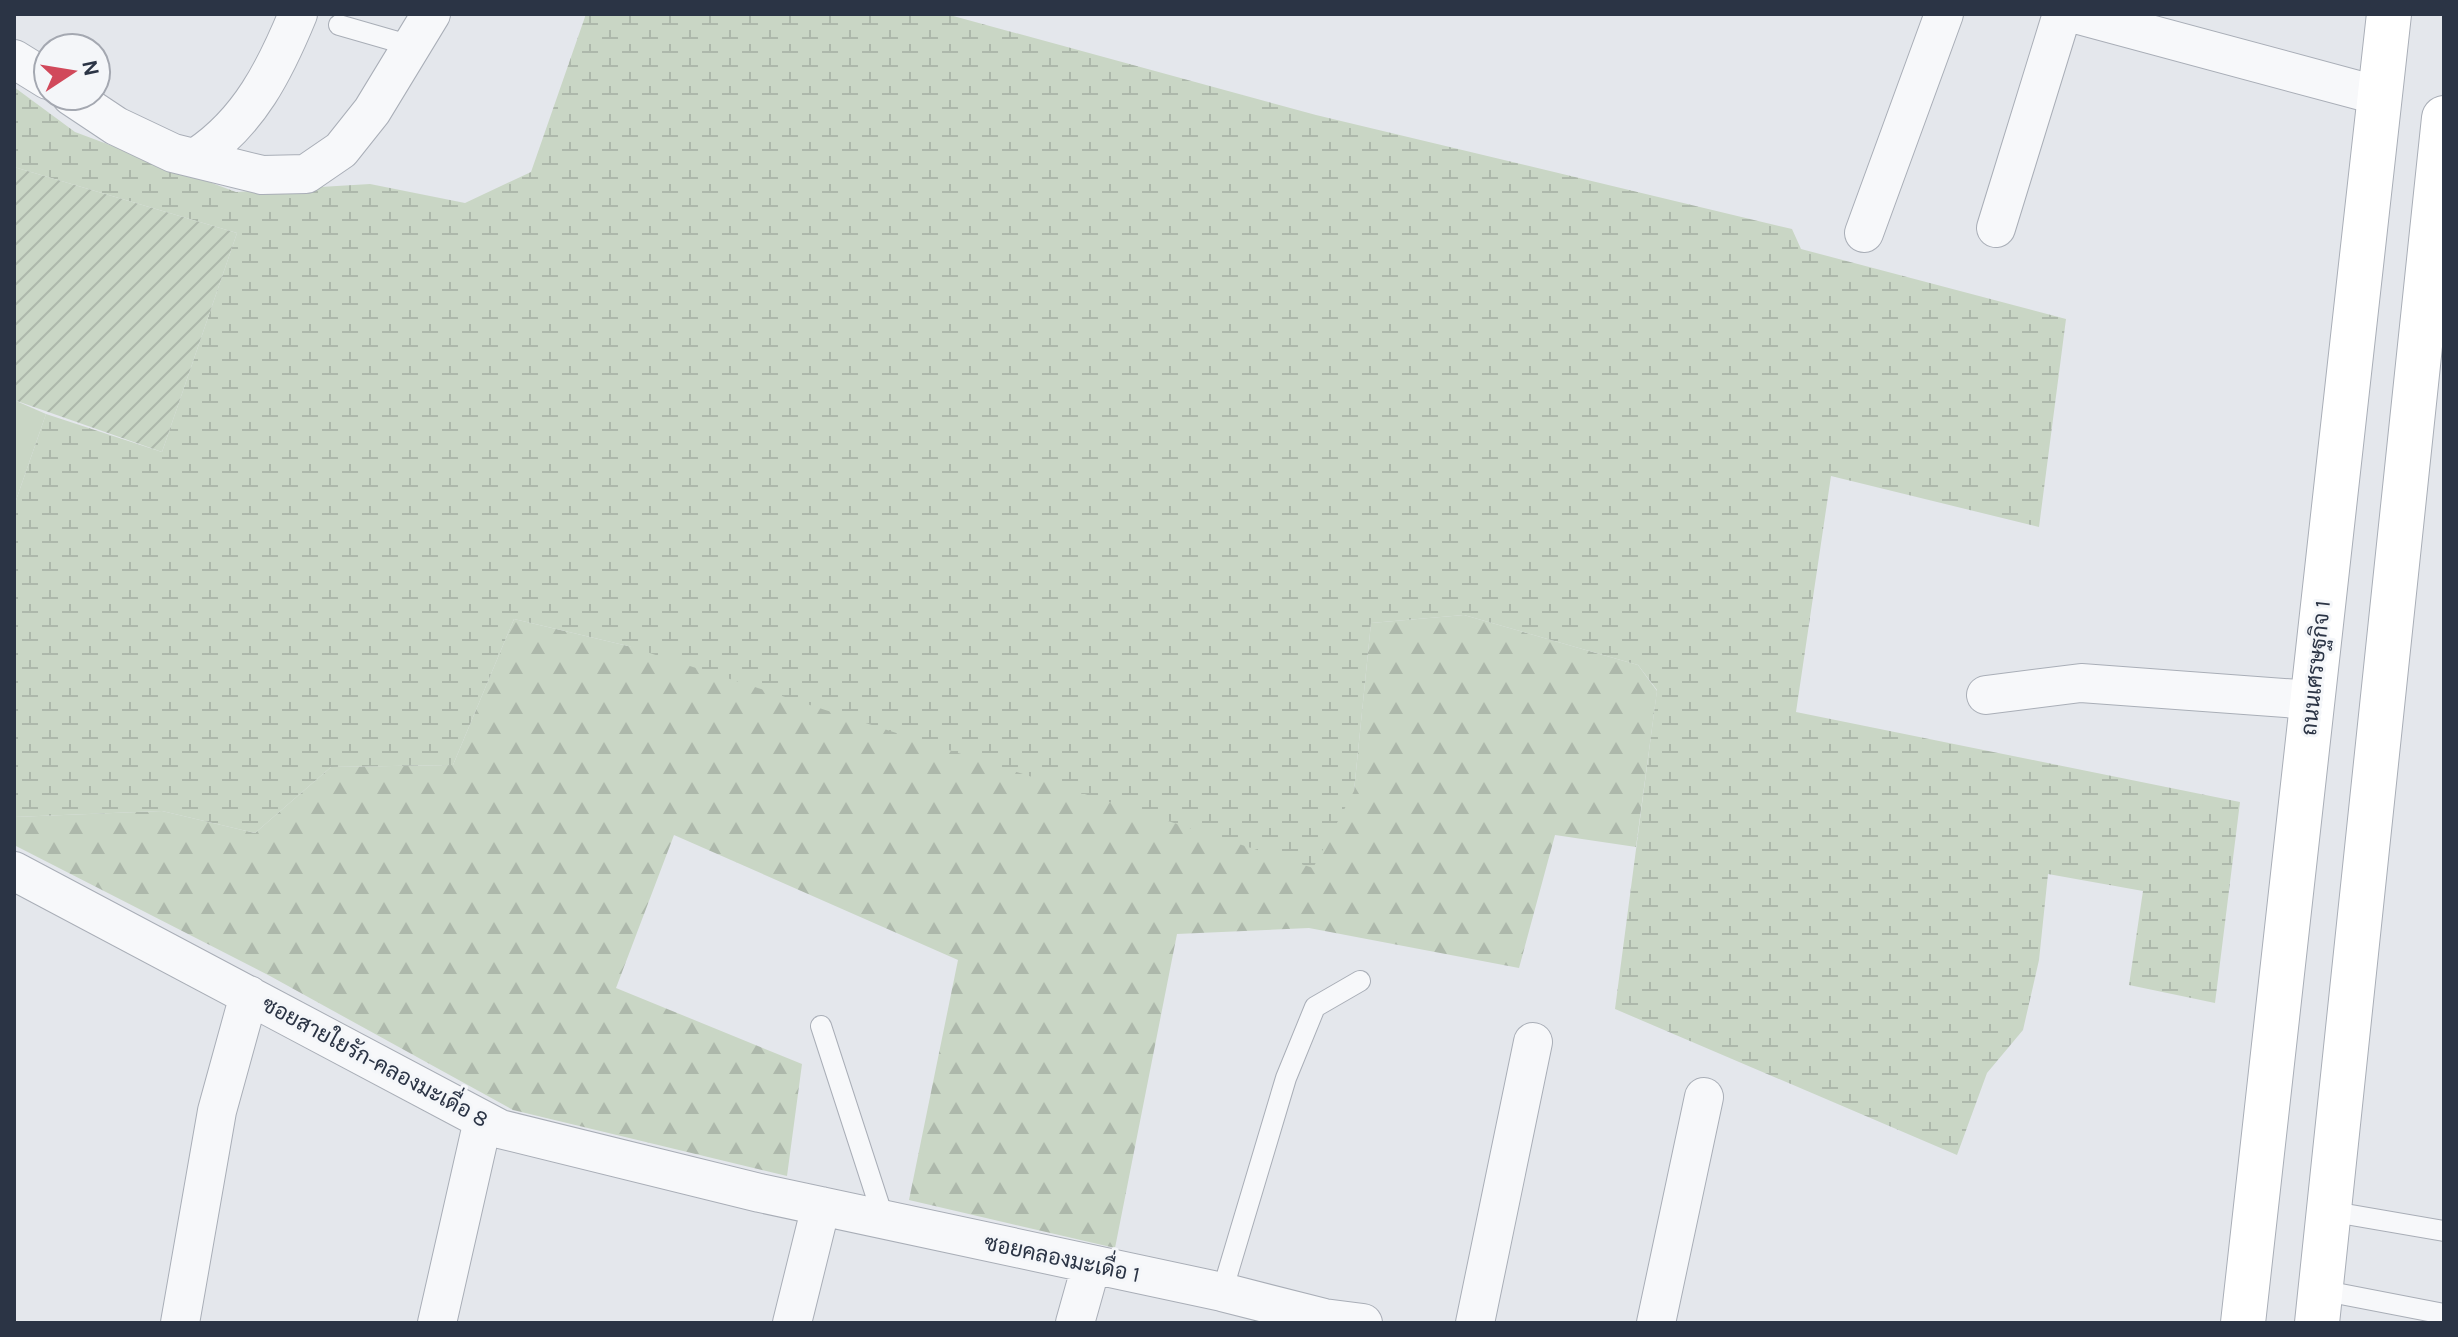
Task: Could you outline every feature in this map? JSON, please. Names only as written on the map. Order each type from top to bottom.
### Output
[{"type":"main road","name":"ถนนเศรษฐกิจ 1","points":[[2243,1323],[2389,14]]},
{"type":"main road","points":[[2319,1306],[2328,1211],[2430,389],[2444,119]]},
{"type":"street","points":[[198,156],[223,140],[258,96],[277,67],[298,14]]},
{"type":"street","points":[[95,112],[116,126],[173,153],[198,156],[262,175],[306,174],[341,150],[372,111],[431,14]]},
{"type":"street","points":[[1864,233],[1944,14]]},
{"type":"street","points":[[1996,228],[2062,14]]},
{"type":"street","points":[[2075,14],[2380,96]]},
{"type":"street","points":[[14,59],[32,70]]},
{"type":"street","points":[[1986,695],[2081,683],[2312,700]]},
{"type":"street","name":"ซอยสายใยรัก-คลองมะเดื่อ 8","points":[[14,872],[500,1129],[760,1193]]},
{"type":"street","points":[[180,1323],[217,1111],[249,995]]},
{"type":"street","points":[[1475,1323],[1533,1042]]},
{"type":"street","points":[[1656,1323],[1704,1097]]},
{"type":"street","points":[[437,1323],[483,1120]]},
{"type":"street","name":"ซอยคลองมะเดื่อ 1","points":[[760,1193],[1222,1292],[1324,1320],[1363,1323]]},
{"type":"street","points":[[792,1323],[821,1206]]},
{"type":"street","points":[[1075,1323],[1091,1266]]},
{"type":"lane","points":[[339,25],[412,46]]},
{"type":"lane","points":[[1222,1292],[1286,1078],[1315,1007],[1360,981]]},
{"type":"lane","points":[[821,1026],[884,1220]]},
{"type":"lane","points":[[2328,1211],[2444,1231]]},
{"type":"lane","points":[[2319,1306],[2444,1314]]},
{"type":"green space","points":[[586,14],[946,14],[1316,115],[1792,229],[1801,249],[2066,319],[2039,527],[1831,476],[1796,712],[2240,802],[2215,1003],[2129,985],[2143,891],[2048,874],[2039,960],[2023,1030],[1987,1073],[1957,1155],[1615,1009],[1657,690],[1638,665],[1464,615],[1371,623],[1354,791],[1313,868],[628,646],[514,619],[453,765],[331,767],[255,833],[162,811],[14,817],[14,506],[46,414],[162,452],[237,233],[14,167],[14,87],[32,100],[32,112],[48,112],[75,132],[236,192],[370,184],[465,203],[531,172]]},
{"type":"green space","points":[[14,167],[237,233],[162,452],[14,400]]},
{"type":"green space","points":[[14,400],[46,414],[14,506]]},
{"type":"green space","points":[[1464,615],[1638,665],[1657,691],[1636,847],[1555,835],[1519,968],[1309,928],[1177,934],[1115,1248],[909,1200],[958,960],[674,835],[616,988],[802,1064],[787,1176],[513,1110],[270,976],[14,845],[14,817],[162,811],[255,833],[331,767],[453,765],[514,619],[628,646],[1354,791],[1371,623]]}]
